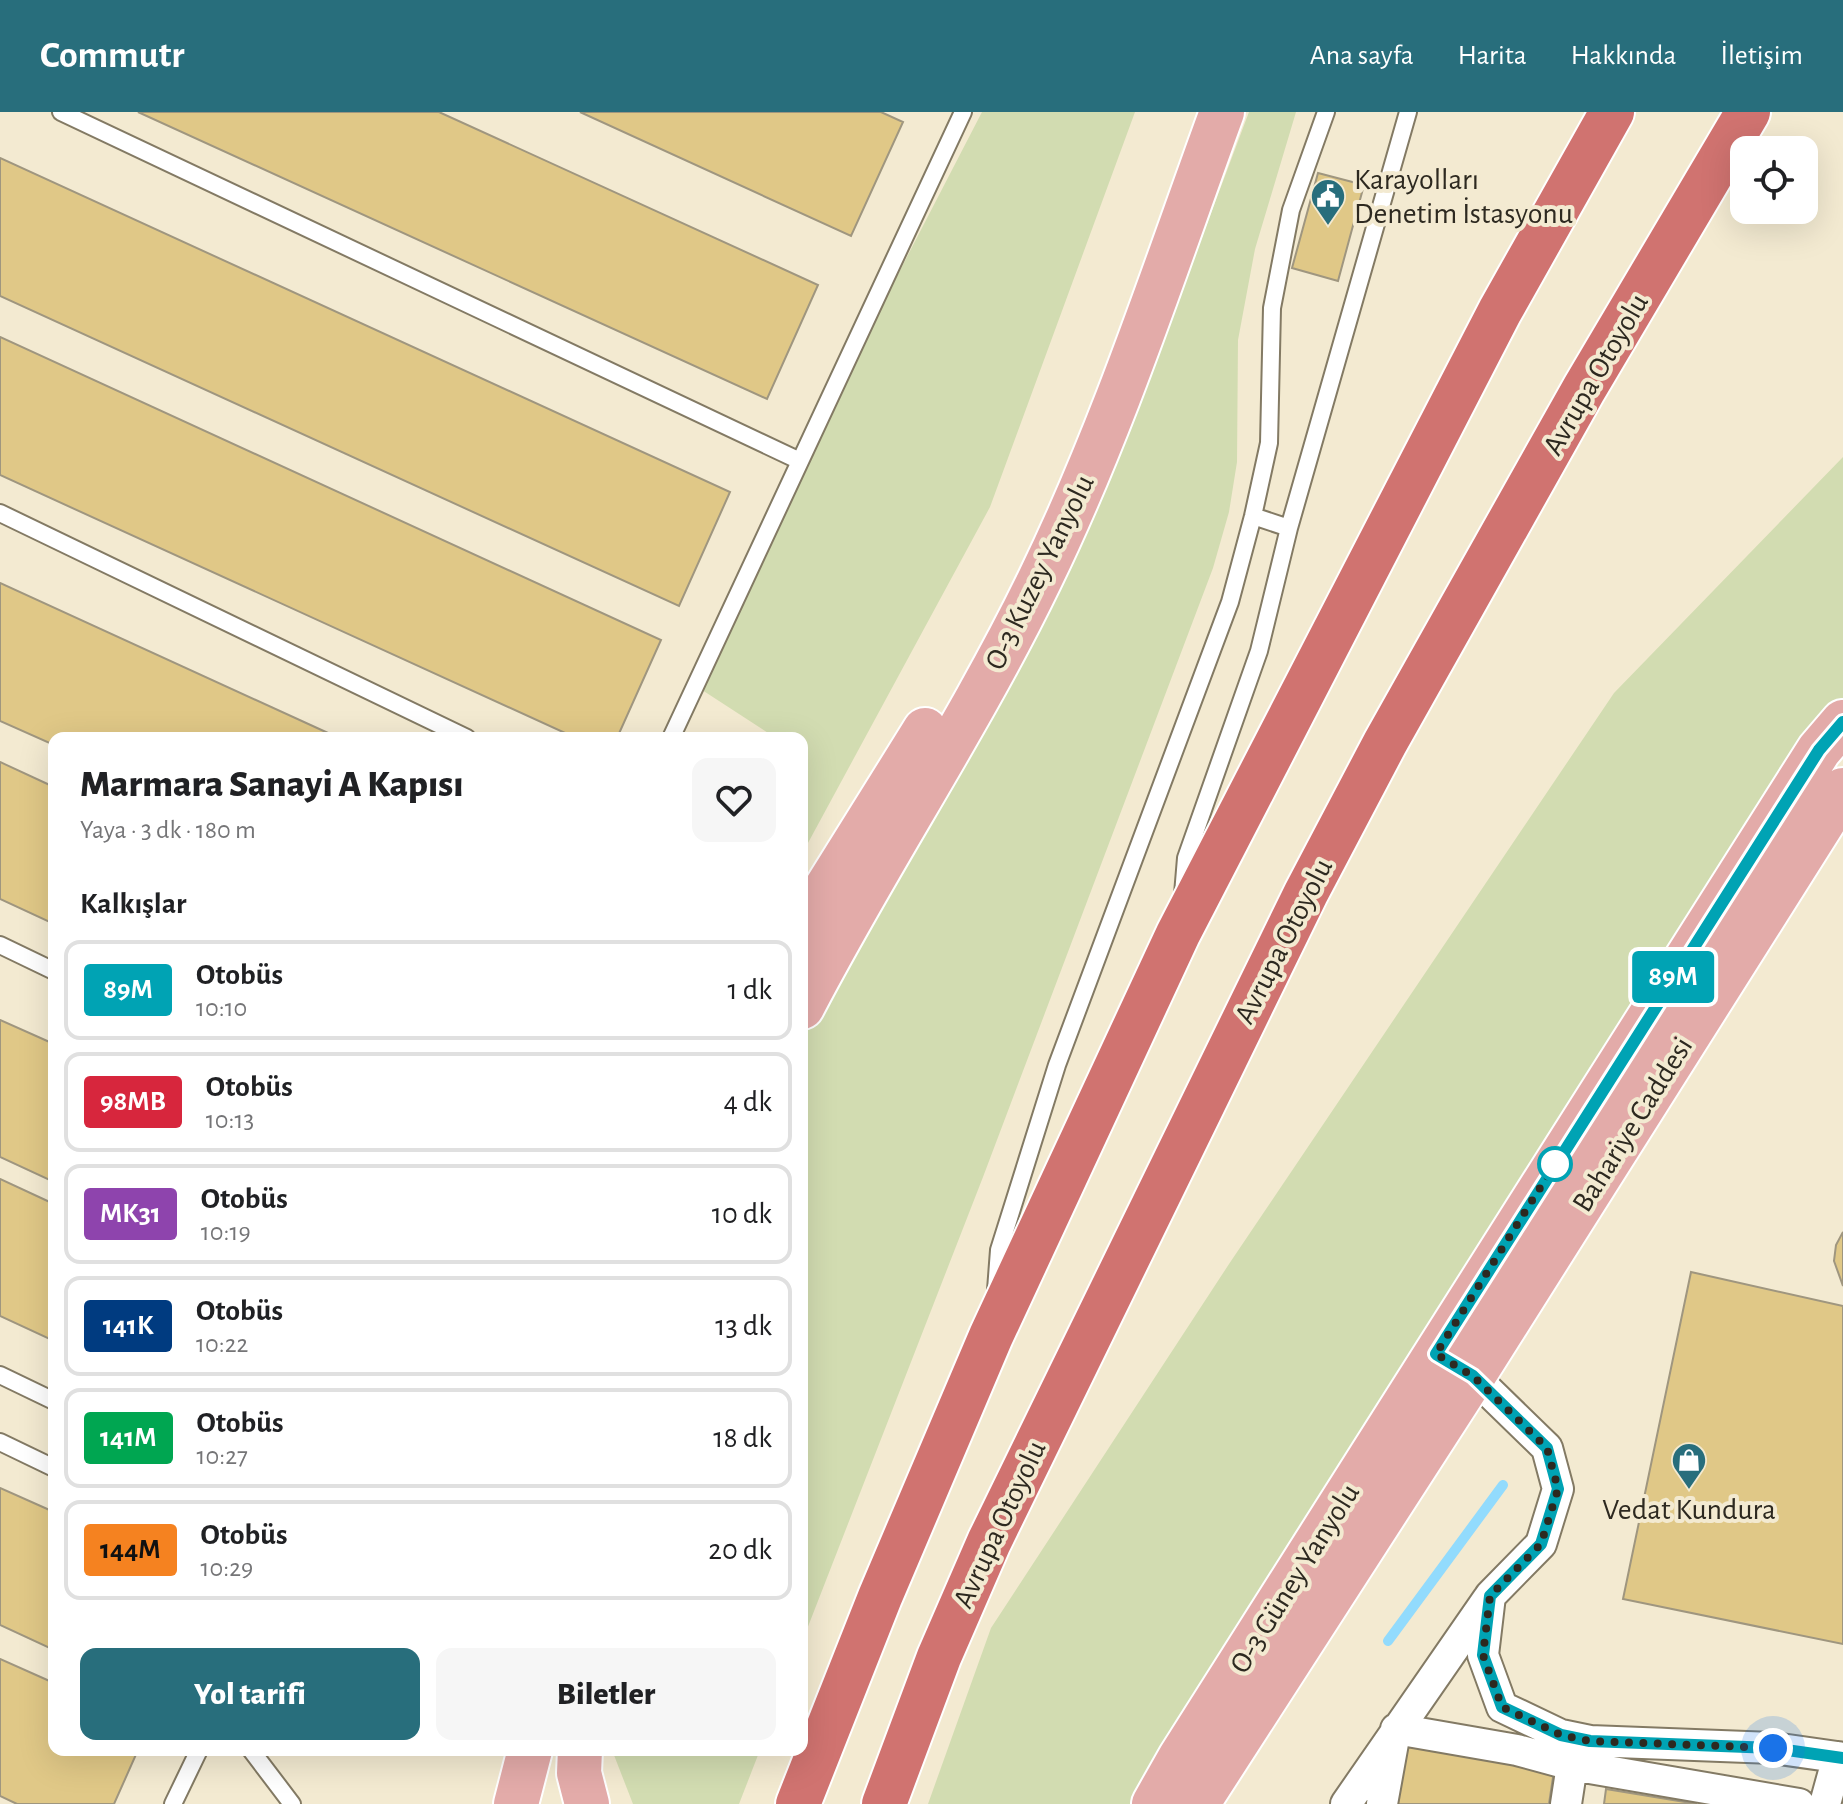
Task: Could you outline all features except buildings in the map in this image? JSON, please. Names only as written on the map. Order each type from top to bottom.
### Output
[{"type":"highway","points":[[798,1804],[880,1597],[991,1336],[1178,934],[1500,311],[1612,112]]},
{"type":"highway","name":"Avrupa Otoyolu","points":[[884,1804],[939,1657],[989,1542],[1089,1332],[1313,880],[1385,743],[1576,403],[1748,112]]},
{"type":"main road","name":"O-3 Kuzey Yanyolu","points":[[808,920],[949,691],[1013,569],[1074,429],[1192,112]]},
{"type":"main road","name":"O-3 Kuzey Yanyolu","points":[[808,995],[844,925],[979,696],[1041,579],[1100,444],[1222,112]]},
{"type":"main road","name":"O-3 Güney Yanyolu","points":[[1154,1804],[1189,1744],[1819,750],[1843,722]]},
{"type":"main road","name":"Bahariye Caddesi","points":[[1473,1376],[1843,790]]},
{"type":"main road","name":"O-3 Güney Yanyolu","points":[[1197,1804],[1473,1376]]},
{"type":"main road","points":[[580,1756],[579,1773],[587,1804]]},
{"type":"street","points":[[1346,1804],[1490,1596],[1541,1544],[1558,1489],[1547,1448],[1473,1376],[1436,1354]]},
{"type":"street","points":[[1490,1596],[1483,1655],[1502,1707],[1561,1735],[1590,1741],[1773,1748],[1841,1758],[1825,1804]]},
{"type":"street","points":[[1396,1729],[1517,1750],[1572,1765],[1787,1803],[1773,1748]]},
{"type":"street","points":[[1382,1804],[1396,1729]]},
{"type":"street","points":[[1566,1804],[1572,1765],[1590,1741]]},
{"type":"lane","points":[[61,112],[800,461]]},
{"type":"lane","points":[[674,732],[963,112]]},
{"type":"lane","points":[[991,1336],[999,1250],[1057,1065],[1230,602],[1269,443],[1272,308],[1291,210],[1326,112]]},
{"type":"lane","points":[[1178,934],[1186,858],[1259,651],[1289,528],[1408,112]]},
{"type":"lane","points":[[0,513],[455,732]]},
{"type":"lane","points":[[1253,516],[1289,528]]},
{"type":"lane","points":[[0,945],[48,968]]},
{"type":"lane","points":[[0,1375],[48,1398]]},
{"type":"lane","points":[[0,1442],[48,1465]]},
{"type":"lane","points":[[173,1804],[196,1756]]},
{"type":"lane","points":[[256,1756],[292,1804]]},
{"type":"green space","points":[[982,112],[1135,112],[990,507],[808,843],[808,732],[767,732],[699,688],[822,421]]},
{"type":"green space","points":[[1249,112],[1296,112],[1255,249],[1238,340],[1237,462],[1229,512],[1213,568],[983,1177],[808,1627],[808,1024],[1008,674],[1148,381]]},
{"type":"green space","points":[[1843,457],[1843,728],[1135,1804],[928,1804],[991,1628],[1229,1264],[1614,693]]},
{"type":"green space","points":[[614,1756],[758,1756],[739,1804],[633,1804]]},
{"type":"waterway","points":[[1388,1641],[1503,1485]]},
{"type":"bus line","name":"89M","points":[[1843,722],[1819,750],[1436,1354],[1473,1376],[1547,1448],[1558,1489],[1541,1544],[1490,1596],[1483,1655],[1502,1707],[1561,1735],[1590,1741],[1773,1748],[1843,1758]]},
{"type":"place","name":"Karayolları Denetim İstasyonu","points":[[1328,227]]},
{"type":"place","name":"Vedat Kundura","points":[[1689,1491]]},
{"type":"route","points":[[1555,1164],[1436,1354],[1473,1376],[1547,1448],[1558,1489],[1541,1544],[1490,1596],[1483,1655],[1502,1707],[1561,1735],[1590,1741],[1773,1748]]}]
